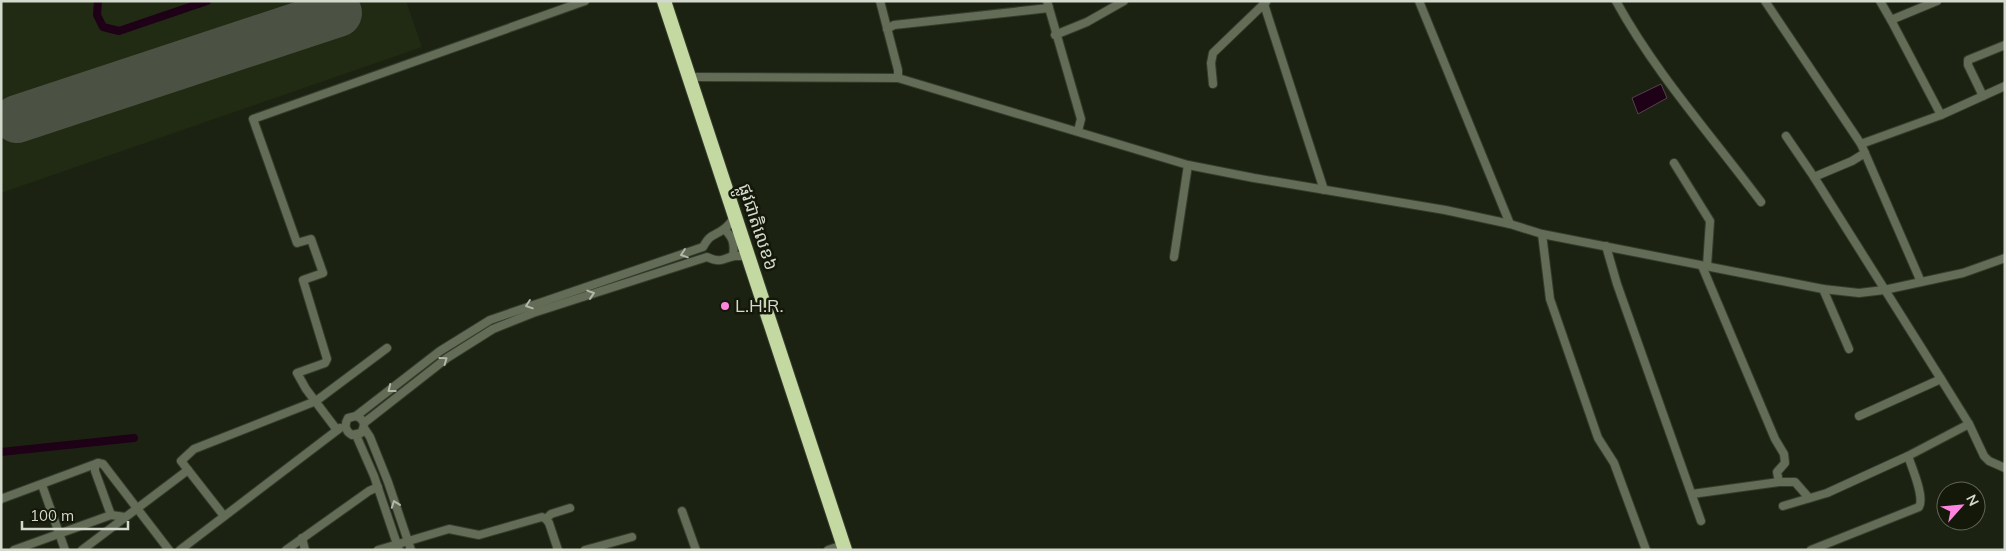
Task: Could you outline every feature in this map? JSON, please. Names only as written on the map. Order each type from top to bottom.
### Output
[{"type":"highway","name":"ផ្លូវជាតិលេខ៦","points":[[664,1],[844,547]]},
{"type":"street","points":[[337,430],[306,389],[298,373],[325,363],[328,359],[303,280],[323,273],[311,239],[297,244],[253,119],[585,1]]},
{"type":"street","points":[[880,1],[898,70],[898,78]]},
{"type":"street","points":[[1056,35],[1087,22],[1124,1]]},
{"type":"street","points":[[1419,1],[1510,224]]},
{"type":"street","points":[[1616,1],[1636,37],[1761,202]]},
{"type":"street","points":[[1765,1],[1861,144],[1921,282]]},
{"type":"street","points":[[1880,1],[1941,116]]},
{"type":"street","points":[[1891,20],[1937,1]]},
{"type":"street","points":[[1213,84],[1211,63],[1213,53],[1265,2],[1324,190]]},
{"type":"street","points":[[887,29],[894,25],[1048,5],[1081,119],[1078,131]]},
{"type":"street","points":[[1983,96],[1968,65],[1968,60],[2005,45]]},
{"type":"street","points":[[690,77],[898,78],[1188,165],[1445,210],[1510,224],[1542,234],[1823,289],[1859,293],[1884,290],[1963,273],[2005,258]]},
{"type":"street","points":[[1861,144],[1941,116],[2005,86]]},
{"type":"street","points":[[1786,136],[1814,177],[1969,424],[1984,456],[1989,461],[2005,468]]},
{"type":"street","points":[[1814,177],[1852,161],[1865,153]]},
{"type":"street","points":[[1674,163],[1710,221],[1704,266],[1772,432],[1784,454],[1785,464],[1779,468],[1779,482]]},
{"type":"street","points":[[1174,257],[1188,165]]},
{"type":"street","points":[[180,550],[337,430],[345,426],[348,418],[356,416],[440,352],[490,320],[703,247],[708,238],[724,229],[735,217]]},
{"type":"street","points":[[724,229],[731,235],[735,245],[733,256]]},
{"type":"street","points":[[1542,234],[1546,276],[1553,307],[1598,438],[1614,463],[1646,550]]},
{"type":"street","points":[[1606,246],[1617,284],[1701,521]]},
{"type":"street","points":[[345,426],[349,433],[356,435],[361,432],[364,425],[447,358],[493,329],[532,313],[707,257],[724,261],[733,256],[748,256]]},
{"type":"street","points":[[1823,289],[1849,350]]},
{"type":"street","points":[[490,320],[493,329]]},
{"type":"street","points":[[224,516],[181,461],[194,449],[316,401],[387,348]]},
{"type":"street","points":[[1858,416],[1941,379]]},
{"type":"street","points":[[356,416],[361,418],[370,437],[411,550]]},
{"type":"street","points":[[1783,506],[1827,493],[1908,456],[1969,424]]},
{"type":"street","points":[[356,435],[378,487],[398,547]]},
{"type":"street","points":[[1811,550],[1919,506],[1921,501],[1920,493],[1908,456]]},
{"type":"street","points":[[98,463],[95,465],[95,471],[111,515]]},
{"type":"street","points":[[1,499],[98,463],[103,464],[169,550]]},
{"type":"street","points":[[82,550],[188,470]]},
{"type":"street","points":[[1692,494],[1779,482],[1795,482],[1809,498]]},
{"type":"street","points":[[42,485],[65,550]]},
{"type":"street","points":[[286,550],[369,491],[378,487]]},
{"type":"street","points":[[546,519],[551,514],[570,508]]},
{"type":"street","points":[[682,511],[696,550]]},
{"type":"street","points":[[14,550],[111,515],[125,517]]},
{"type":"street","points":[[378,550],[398,547],[408,541],[449,529],[479,535],[542,517],[549,523],[558,550]]},
{"type":"street","points":[[585,550],[632,537]]},
{"type":"street","points":[[302,538],[305,550]]},
{"type":"street","points":[[828,550],[844,547]]},
{"type":"shaded area","points":[[1,1],[406,1],[422,47],[1,193]]},
{"type":"shaded area","points":[[1661,84],[1667,98],[1638,114],[1632,98]]},
{"type":"waterway","points":[[98,1],[97,15],[103,27],[119,31],[207,1]]},
{"type":"waterway","points":[[1,452],[134,438]]},
{"type":"runway","points":[[17,119],[338,13]]},
{"type":"place","name":"L.H.R.","points":[[725,306]]}]
